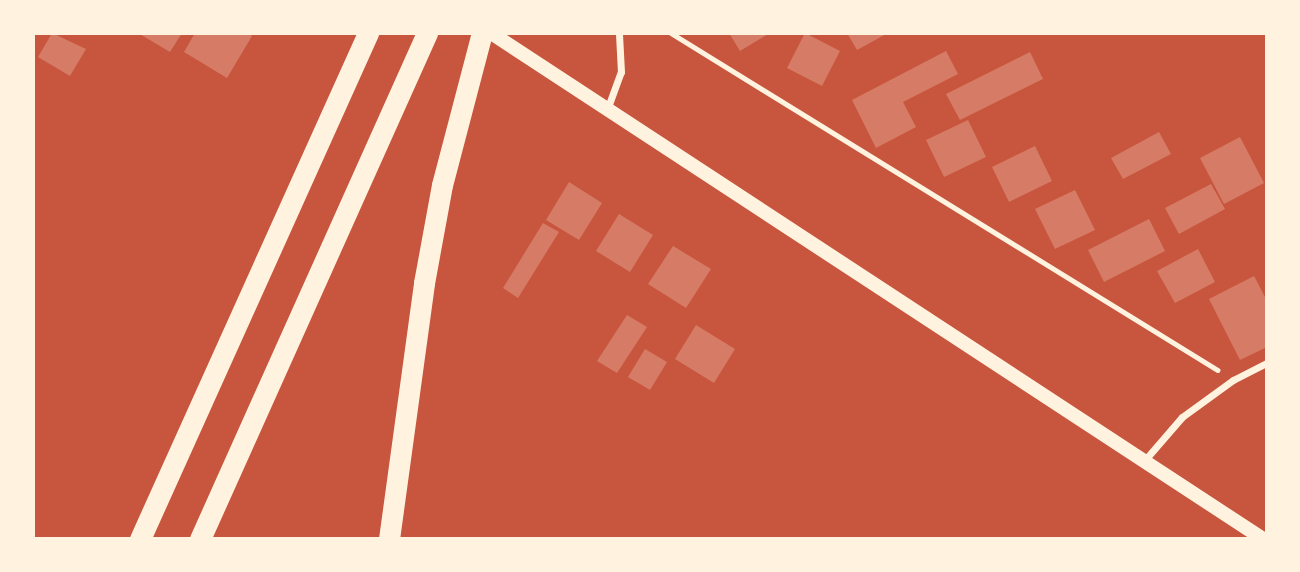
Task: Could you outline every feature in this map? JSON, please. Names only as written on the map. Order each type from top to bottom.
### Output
[{"type":"highway","points":[[141,539],[368,33]]},
{"type":"highway","points":[[200,539],[427,33]]},
{"type":"highway","points":[[389,539],[424,283],[443,185],[482,33]]},
{"type":"main road","points":[[491,33],[608,107],[1263,539]]},
{"type":"street","points":[[608,107],[621,72],[619,33]]},
{"type":"street","points":[[1144,461],[1182,417],[1233,380],[1267,363]]},
{"type":"path","points":[[671,33],[1233,380]]},
{"type":"building","points":[[52,33],[86,49],[70,76],[38,57]]},
{"type":"building","points":[[138,33],[182,33],[170,52]]},
{"type":"building","points":[[195,33],[247,33],[252,36],[227,78],[184,52]]},
{"type":"building","points":[[729,33],[770,33],[740,51]]},
{"type":"building","points":[[805,33],[840,51],[822,86],[787,68]]},
{"type":"building","points":[[847,33],[888,33],[857,50]]},
{"type":"building","points":[[946,51],[958,74],[903,102],[916,127],[876,148],[852,100]]},
{"type":"building","points":[[1030,52],[1043,79],[960,120],[946,94]]},
{"type":"building","points":[[968,120],[986,157],[944,177],[926,140]]},
{"type":"building","points":[[1159,132],[1171,154],[1123,179],[1111,158]]},
{"type":"building","points":[[1240,137],[1264,183],[1224,204],[1200,158]]},
{"type":"building","points":[[1035,146],[1052,181],[1009,202],[992,167]]},
{"type":"building","points":[[569,182],[602,203],[579,240],[546,220]]},
{"type":"building","points":[[1211,184],[1225,209],[1179,234],[1165,208]]},
{"type":"building","points":[[1075,190],[1095,230],[1055,249],[1035,209]]},
{"type":"building","points":[[619,214],[653,235],[630,272],[596,251]]},
{"type":"building","points":[[1149,219],[1165,251],[1104,282],[1088,250]]},
{"type":"building","points":[[543,223],[559,232],[518,298],[503,288]]},
{"type":"building","points":[[673,246],[711,269],[686,308],[648,284]]},
{"type":"building","points":[[1198,249],[1215,282],[1175,303],[1157,271]]},
{"type":"building","points":[[1254,276],[1267,301],[1267,347],[1240,360],[1209,299]]},
{"type":"building","points":[[627,315],[647,327],[617,373],[597,361]]},
{"type":"building","points":[[696,325],[735,349],[714,383],[675,359]]},
{"type":"building","points":[[645,349],[667,362],[650,390],[628,377]]}]
